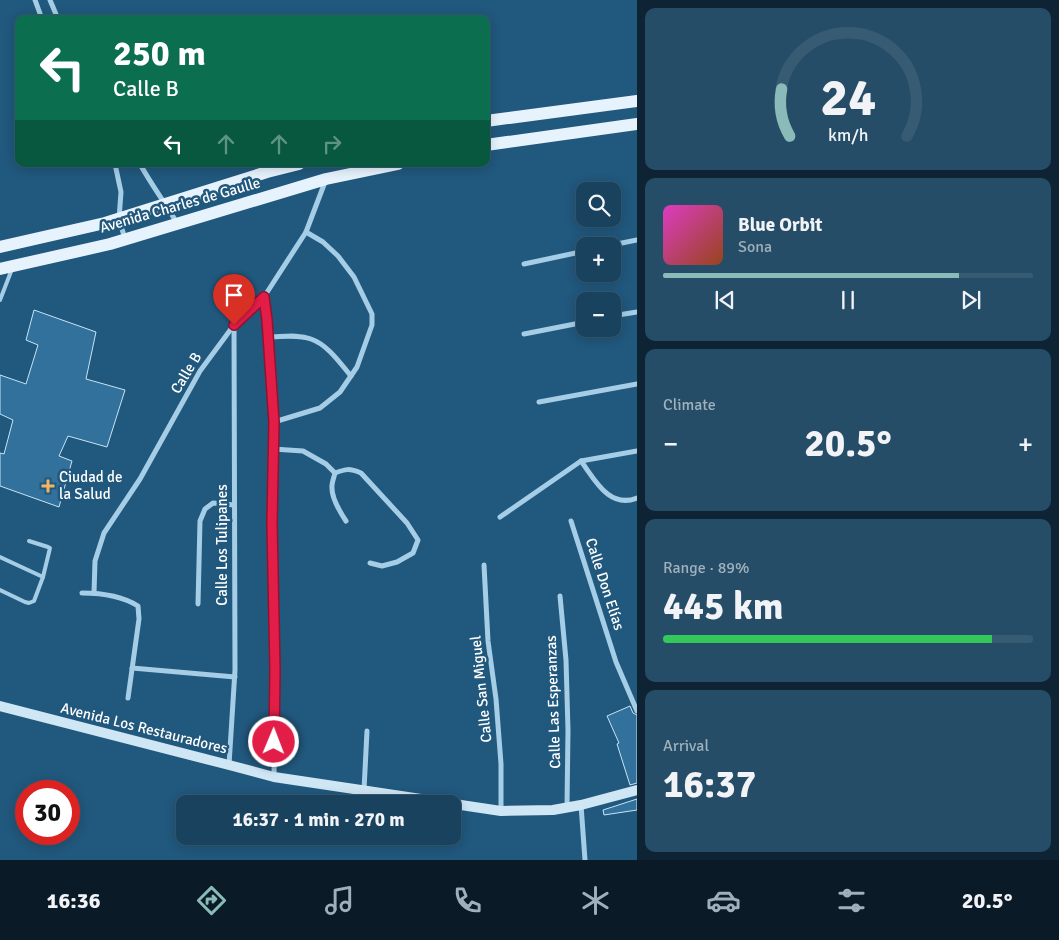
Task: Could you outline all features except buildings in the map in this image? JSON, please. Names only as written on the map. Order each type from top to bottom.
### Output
[{"type":"main road","points":[[490,120],[636,101]]},
{"type":"main road","points":[[491,144],[636,124]]},
{"type":"main road","name":"Avenida Charles de Gaulle","points":[[0,247],[105,223],[287,167]]},
{"type":"main road","name":"Avenida Charles de Gaulle","points":[[0,269],[110,244],[326,179],[384,167]]},
{"type":"street","points":[[35,0],[41,15]]},
{"type":"street","points":[[50,0],[56,15]]},
{"type":"street","points":[[116,167],[121,192],[119,219],[125,239]]},
{"type":"street","points":[[142,167],[177,223]]},
{"type":"street","name":"Calle B","points":[[94,593],[95,561],[104,534],[140,479],[200,371],[234,325],[264,297],[306,232],[326,179]]},
{"type":"street","points":[[274,422],[320,408],[340,392],[357,367],[372,325],[372,314],[354,277],[338,256],[323,242],[306,232]]},
{"type":"street","points":[[621,243],[636,240]]},
{"type":"street","points":[[524,264],[576,253]]},
{"type":"street","points":[[264,297],[274,422],[272,523],[275,670],[274,777]]},
{"type":"street","points":[[621,314],[636,312]]},
{"type":"street","points":[[524,334],[576,324]]},
{"type":"street","name":"Calle Los Tulipanes","points":[[229,765],[235,678],[234,325]]},
{"type":"street","points":[[268,337],[310,339],[321,345],[351,376]]},
{"type":"street","points":[[539,402],[636,384]]},
{"type":"street","points":[[273,449],[303,451],[326,464],[335,473]]},
{"type":"street","points":[[500,518],[582,461],[636,451]]},
{"type":"street","points":[[582,461],[605,493],[624,501],[636,498]]},
{"type":"street","points":[[335,473],[346,469],[352,469],[361,473],[407,523],[418,540],[413,553],[397,562],[382,566],[370,563]]},
{"type":"street","points":[[335,473],[332,487],[333,495],[346,521]]},
{"type":"street","points":[[198,604],[200,521],[205,508],[213,503],[234,505]]},
{"type":"street","name":"Calle Don Elías","points":[[571,521],[616,662],[636,710]]},
{"type":"street","name":"Calle San Miguel","points":[[484,565],[488,641],[496,699],[501,764],[501,811]]},
{"type":"street","points":[[82,593],[94,593],[128,600],[138,606],[139,619],[128,698]]},
{"type":"street","name":"Calle Las Esperanzas","points":[[560,596],[566,660],[568,712],[567,807]]},
{"type":"street","points":[[132,668],[235,678]]},
{"type":"street","name":"Avenida Los Restauradores","points":[[0,706],[274,777],[501,811],[552,810],[581,805],[636,790]]},
{"type":"street","points":[[364,790],[367,731]]},
{"type":"street","points":[[581,805],[585,860]]},
{"type":"lane","points":[[0,300],[14,266]]},
{"type":"lane","points":[[0,590],[25,602],[30,603],[34,601],[43,577],[50,548],[30,541]]},
{"type":"lane","points":[[0,557],[43,577]]},
{"type":"place","name":"Ciudad de la Salud","points":[[48,486]]},
{"type":"route","points":[[234,325],[264,297],[274,422],[272,523],[275,670],[274,742]]}]
